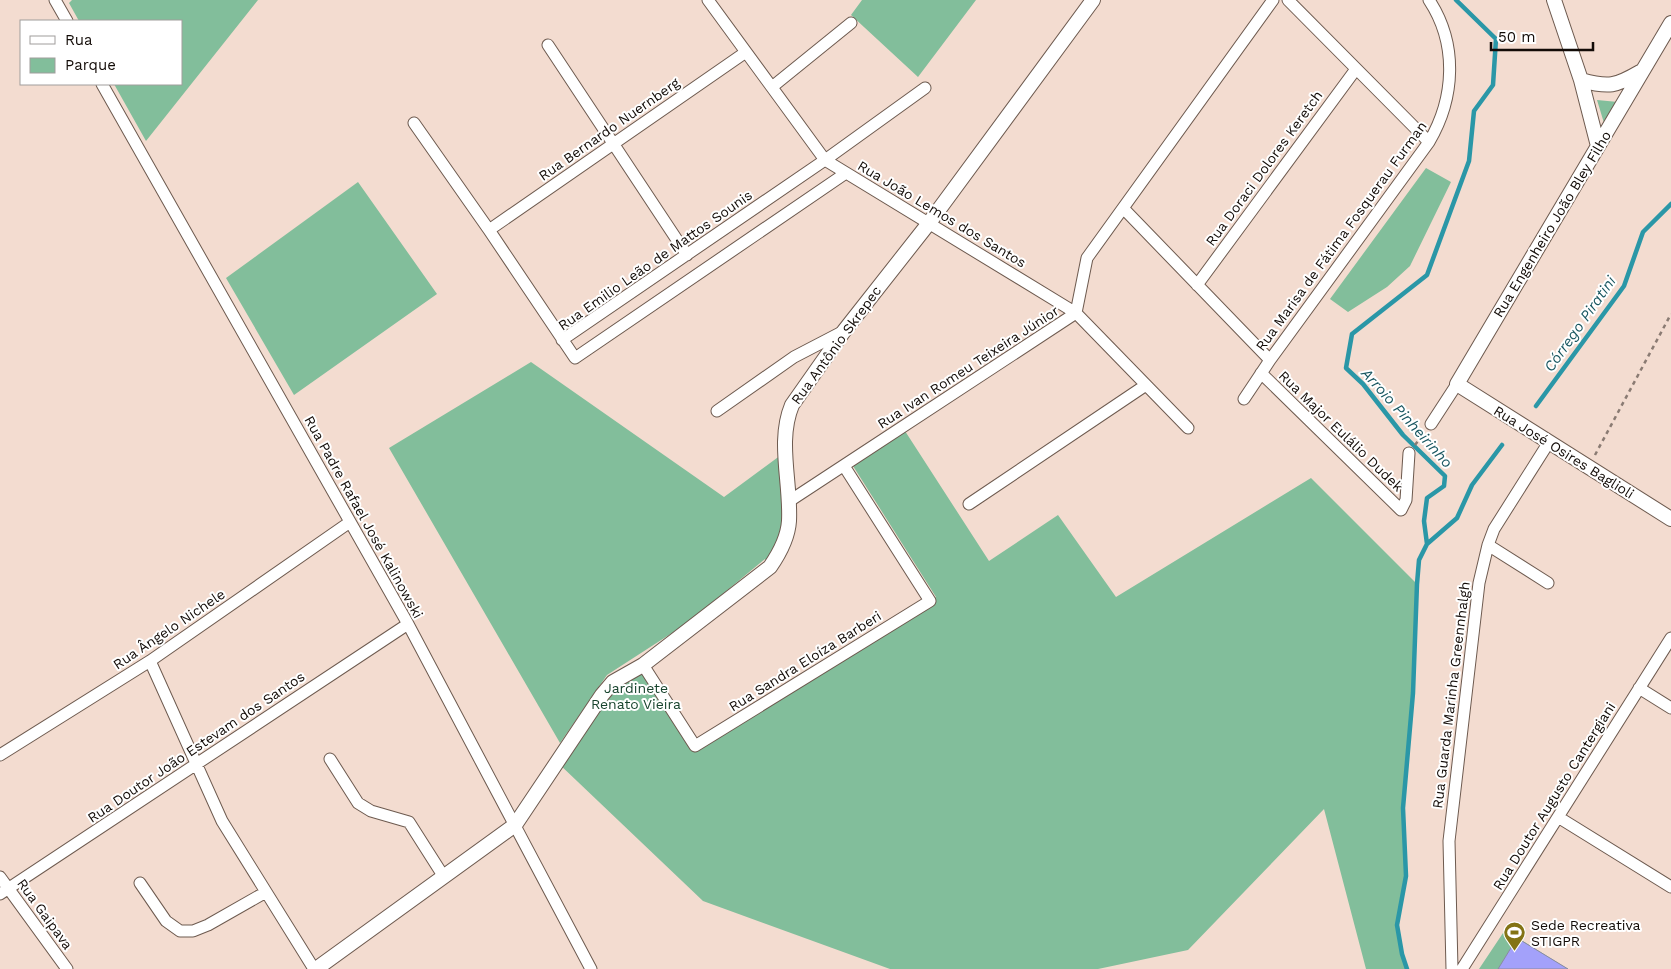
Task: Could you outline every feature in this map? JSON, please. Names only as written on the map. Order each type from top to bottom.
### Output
[{"type":"street","points":[[54,0],[66,20]]},
{"type":"street","name":"Rua Antônio Skrepec","points":[[515,826],[613,682],[643,665],[770,567],[777,557],[789,522],[785,439],[788,415],[798,395],[1093,0]]},
{"type":"street","name":"Rua Ivan Romeu Teixeira Júnior","points":[[788,502],[1076,314],[1087,258],[1274,0]]},
{"type":"street","points":[[1288,0],[1429,142]]},
{"type":"street","name":"Rua Marisa de Fátima Fosquerau Furman","points":[[1244,399],[1270,360],[1439,126],[1446,108],[1450,78],[1450,55],[1445,32],[1437,12],[1429,0]]},
{"type":"street","points":[[1554,0],[1581,80],[1598,146]]},
{"type":"street","name":"Rua João Lemos dos Santos","points":[[713,2],[746,52],[824,160],[929,222],[1076,314],[1188,428]]},
{"type":"street","points":[[772,87],[851,23]]},
{"type":"street","name":"Rua Engenheiro João Bley Filho","points":[[1431,424],[1457,384],[1671,23]]},
{"type":"street","points":[[548,45],[687,255]]},
{"type":"street","name":"Rua Bernardo Nuernberg","points":[[489,230],[746,52]]},
{"type":"street","name":"Rua Doraci Dolores Keretch","points":[[1197,285],[1356,68]]},
{"type":"street","points":[[1581,80],[1603,86],[1624,82],[1643,70]]},
{"type":"street","name":"Rua Padre Rafael José Kalinowski","points":[[103,85],[408,624],[591,969]]},
{"type":"street","name":"Rua Emilio Leão de Mattos Sounis","points":[[846,173],[575,358],[562,340],[741,218],[925,88]]},
{"type":"street","points":[[414,123],[489,230],[562,340]]},
{"type":"street","name":"Rua Major Eulálio Dudek","points":[[1123,208],[1270,360]]},
{"type":"street","points":[[741,218],[753,236]]},
{"type":"street","points":[[717,411],[794,357],[844,331]]},
{"type":"street","name":"Rua Major Eulálio Dudek","points":[[1261,373],[1401,510],[1406,500],[1410,451]]},
{"type":"street","name":"Rua José Osires Baglioli","points":[[1457,384],[1671,519]]},
{"type":"street","points":[[969,504],[1146,385]]},
{"type":"street","name":"Rua Guarda Marinha Greennhalgh","points":[[1452,969],[1449,841],[1479,583],[1494,529],[1549,442]]},
{"type":"street","name":"Rua Sandra Eloíza Barberi","points":[[643,665],[695,746],[930,601],[844,466]]},
{"type":"street","name":"Rua Ângelo Nichele","points":[[0,755],[150,661],[350,522]]},
{"type":"street","points":[[1488,545],[1548,583]]},
{"type":"street","name":"Rua Doutor João Estevam dos Santos","points":[[4,891],[408,624]]},
{"type":"street","name":"Rua Doutor Augusto Cantergiani","points":[[1462,969],[1671,638]]},
{"type":"street","points":[[150,661],[222,821],[315,969],[515,826]]},
{"type":"street","points":[[1639,688],[1671,708]]},
{"type":"street","points":[[330,759],[358,802],[371,811],[408,822],[444,877]]},
{"type":"street","points":[[1558,817],[1671,887]]},
{"type":"street","name":"Rua Gaipava","points":[[0,877],[4,891],[66,969]]},
{"type":"street","points":[[140,883],[166,921],[180,931],[194,931],[208,925],[266,892]]},
{"type":"path","points":[[1589,467],[1671,314]]},
{"type":"path","points":[[1410,451],[1431,424]]},
{"type":"green space","points":[[72,0],[258,0],[146,141],[115,85],[182,85],[182,20],[78,20],[69,3]]},
{"type":"green space","points":[[862,0],[976,0],[918,77],[851,15]]},
{"type":"green space","points":[[1597,100],[1618,102],[1604,123]]},
{"type":"green space","points":[[1426,168],[1451,182],[1410,266],[1387,287],[1348,312],[1330,299]]},
{"type":"green space","points":[[358,182],[437,294],[294,395],[226,278]]},
{"type":"green space","points":[[531,362],[724,497],[781,455],[783,497],[781,526],[775,553],[769,565],[765,559],[689,622],[607,675],[560,743],[389,448]]},
{"type":"green space","name":"Jardinete Renato Vieira","points":[[905,431],[989,561],[1058,515],[1116,597],[1311,478],[1417,584],[1413,693],[1403,808],[1406,876],[1397,925],[1402,954],[1407,969],[1366,969],[1324,809],[1188,950],[1098,969],[890,969],[703,901],[557,762],[596,705],[643,665],[695,746],[936,597],[853,466]]},
{"type":"green space","name":"Sede Recreativa STIGPR","points":[[1505,930],[1568,969],[1479,969]]},
{"type":"building","name":"Sede Recreativa STIGPR","points":[[1517,938],[1568,969],[1498,969]]},
{"type":"waterway","name":"Arroio Pinheirinho","points":[[1407,969],[1402,954],[1397,925],[1406,876],[1403,808],[1413,693],[1417,584],[1419,560],[1427,544],[1424,521],[1427,498],[1444,486],[1445,476],[1403,435],[1363,384],[1346,368],[1352,334],[1427,275],[1469,161],[1474,111],[1493,85],[1496,39],[1456,0]]},
{"type":"waterway","name":"Córrego Piratini","points":[[1536,406],[1624,286],[1643,232],[1671,204]]},
{"type":"waterway","name":"Córrego Piratini","points":[[1427,544],[1457,518],[1472,485],[1502,445]]},
{"type":"place","name":"Sede Recreativa STIGPR","points":[[1515,952]]}]
